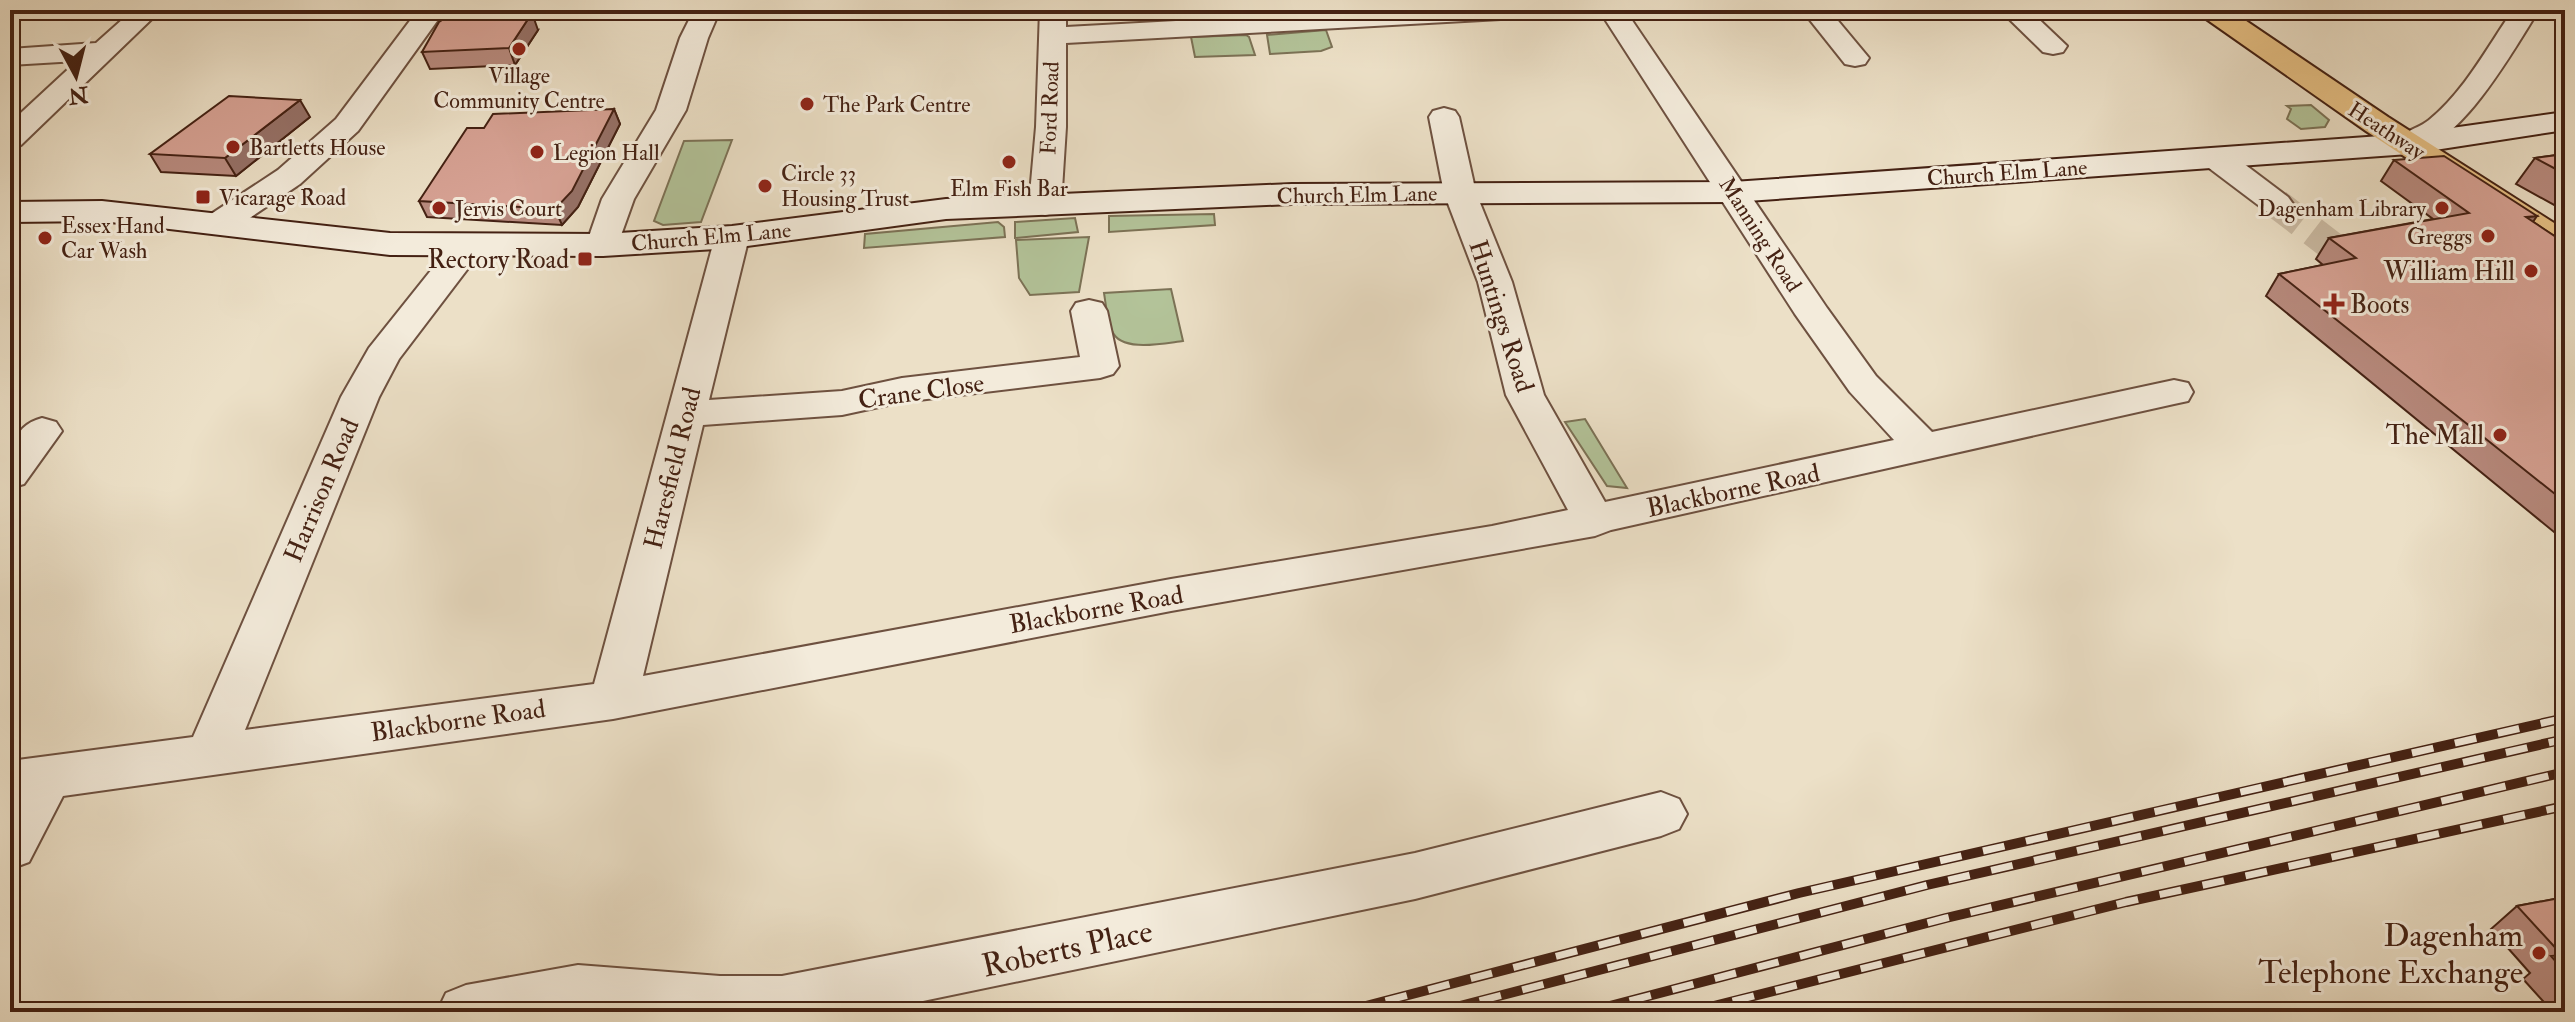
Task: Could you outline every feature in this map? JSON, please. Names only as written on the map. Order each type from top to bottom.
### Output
[{"type":"main road","name":"Heathway","points":[[2212,10],[2565,246]]},
{"type":"street","points":[[10,139],[148,10]]},
{"type":"street","points":[[220,223],[289,177],[347,125],[432,10]]},
{"type":"street","points":[[603,245],[618,199],[671,110],[694,38],[707,10]]},
{"type":"street","points":[[1052,23],[1519,10]]},
{"type":"street","name":"Manning Road","points":[[1612,10],[1813,314],[1863,384],[1924,447]]},
{"type":"street","points":[[1815,10],[1855,58]]},
{"type":"street","points":[[2013,10],[2053,46]]},
{"type":"street","points":[[2409,144],[2440,126],[2470,92],[2526,10]]},
{"type":"street","name":"Ford Road","points":[[1045,205],[1051,127],[1052,23]]},
{"type":"street","points":[[10,57],[104,51]]},
{"type":"street","name":"Church Elm Lane","points":[[1444,117],[1460,193]]},
{"type":"street","name":"Church Elm Lane","points":[[10,212],[102,211],[337,239],[468,246],[603,245],[732,237],[876,216],[1045,205],[1292,194],[1625,195],[1733,192],[2409,144],[2565,121]]},
{"type":"street","points":[[2216,158],[2277,204]]},
{"type":"street","name":"Huntings Road","points":[[1460,193],[1495,282],[1525,395],[1595,521]]},
{"type":"street","name":"Haresfield Road","points":[[613,700],[732,237]]},
{"type":"street","name":"Harrison Road","points":[[210,754],[360,397],[382,356],[468,246]]},
{"type":"street","name":"Crane Close","points":[[686,414],[842,403],[902,390],[1100,366],[1089,311]]},
{"type":"street","name":"Blackborne Road","points":[[29,779],[613,700],[1171,595],[1595,521],[2174,392]]},
{"type":"street","points":[[10,474],[42,431]]},
{"type":"street","points":[[10,846],[29,779]]},
{"type":"street","name":"Roberts Place","points":[[466,1012],[578,992],[720,1003],[782,1003],[972,968],[1415,876],[1661,814]]},
{"type":"green space","points":[[1326,30],[1332,47],[1321,51],[1270,54],[1267,35]]},
{"type":"green space","points":[[1246,35],[1255,55],[1195,57],[1191,37]]},
{"type":"green space","points":[[2311,105],[2329,120],[2325,127],[2301,129],[2287,119],[2291,109],[2287,106]]},
{"type":"green space","points":[[732,140],[701,222],[663,225],[654,221],[684,141]]},
{"type":"green space","points":[[1214,214],[1215,225],[1109,232],[1109,216]]},
{"type":"green space","points":[[1075,218],[1078,232],[1015,238],[1015,222]]},
{"type":"green space","points":[[998,222],[1004,227],[1005,237],[864,248],[865,234]]},
{"type":"green space","points":[[1089,237],[1079,292],[1030,295],[1019,278],[1016,240]]},
{"type":"green space","points":[[1171,289],[1183,341],[1144,345],[1117,338],[1109,322],[1104,293]]},
{"type":"green space","points":[[1585,419],[1627,488],[1607,486],[1565,422]]},
{"type":"building","points":[[532,13],[509,48],[422,52],[439,22],[447,17]]},
{"type":"building","points":[[229,96],[300,100],[225,158],[150,154]]},
{"type":"building","points":[[614,109],[572,191],[555,209],[419,201],[467,128],[484,128],[493,114]]},
{"type":"building","points":[[2565,154],[2565,174],[2535,158]]},
{"type":"building","name":"The Mall","points":[[2444,156],[2537,216],[2526,217],[2565,243],[2565,502],[2279,274],[2356,258],[2329,238],[2469,213],[2394,160]]},
{"type":"building","points":[[2565,897],[2565,972],[2551,956],[2562,955],[2517,906]]},
{"type":"tunnel","points":[[2277,204],[2346,257]]},
{"type":"tunnel","points":[[2343,255],[2371,276]]},
{"type":"railway","points":[[1343,1012],[1799,893],[2565,718]]},
{"type":"railway","points":[[1437,1012],[1927,885],[2565,739]]},
{"type":"railway","points":[[1587,1012],[1946,918],[2565,772]]},
{"type":"railway","points":[[1690,1012],[2126,902],[2565,806]]},
{"type":"place","name":"Village Community Centre","points":[[519,49]]},
{"type":"place","name":"The Park Centre","points":[[807,104]]},
{"type":"place","name":"Bartletts House","points":[[233,147]]},
{"type":"place","name":"Legion Hall","points":[[537,152]]},
{"type":"place","name":"Elm Fish Bar","points":[[1009,162]]},
{"type":"place","name":"Circle 33 Housing Trust","points":[[765,186]]},
{"type":"place","name":"Vicarage Road","points":[[203,197]]},
{"type":"place","name":"Jervis Court","points":[[439,208]]},
{"type":"place","name":"Dagenham Library","points":[[2442,208]]},
{"type":"place","name":"Greggs","points":[[2488,236]]},
{"type":"place","name":"Essex Hand Car Wash","points":[[45,238]]},
{"type":"place","name":"Rectory Road","points":[[585,259]]},
{"type":"place","name":"William Hill","points":[[2531,271]]},
{"type":"place","name":"Boots","points":[[2334,304]]},
{"type":"place","name":"The Mall","points":[[2500,435]]},
{"type":"place","name":"Dagenham Telephone Exchange","points":[[2539,953]]}]
